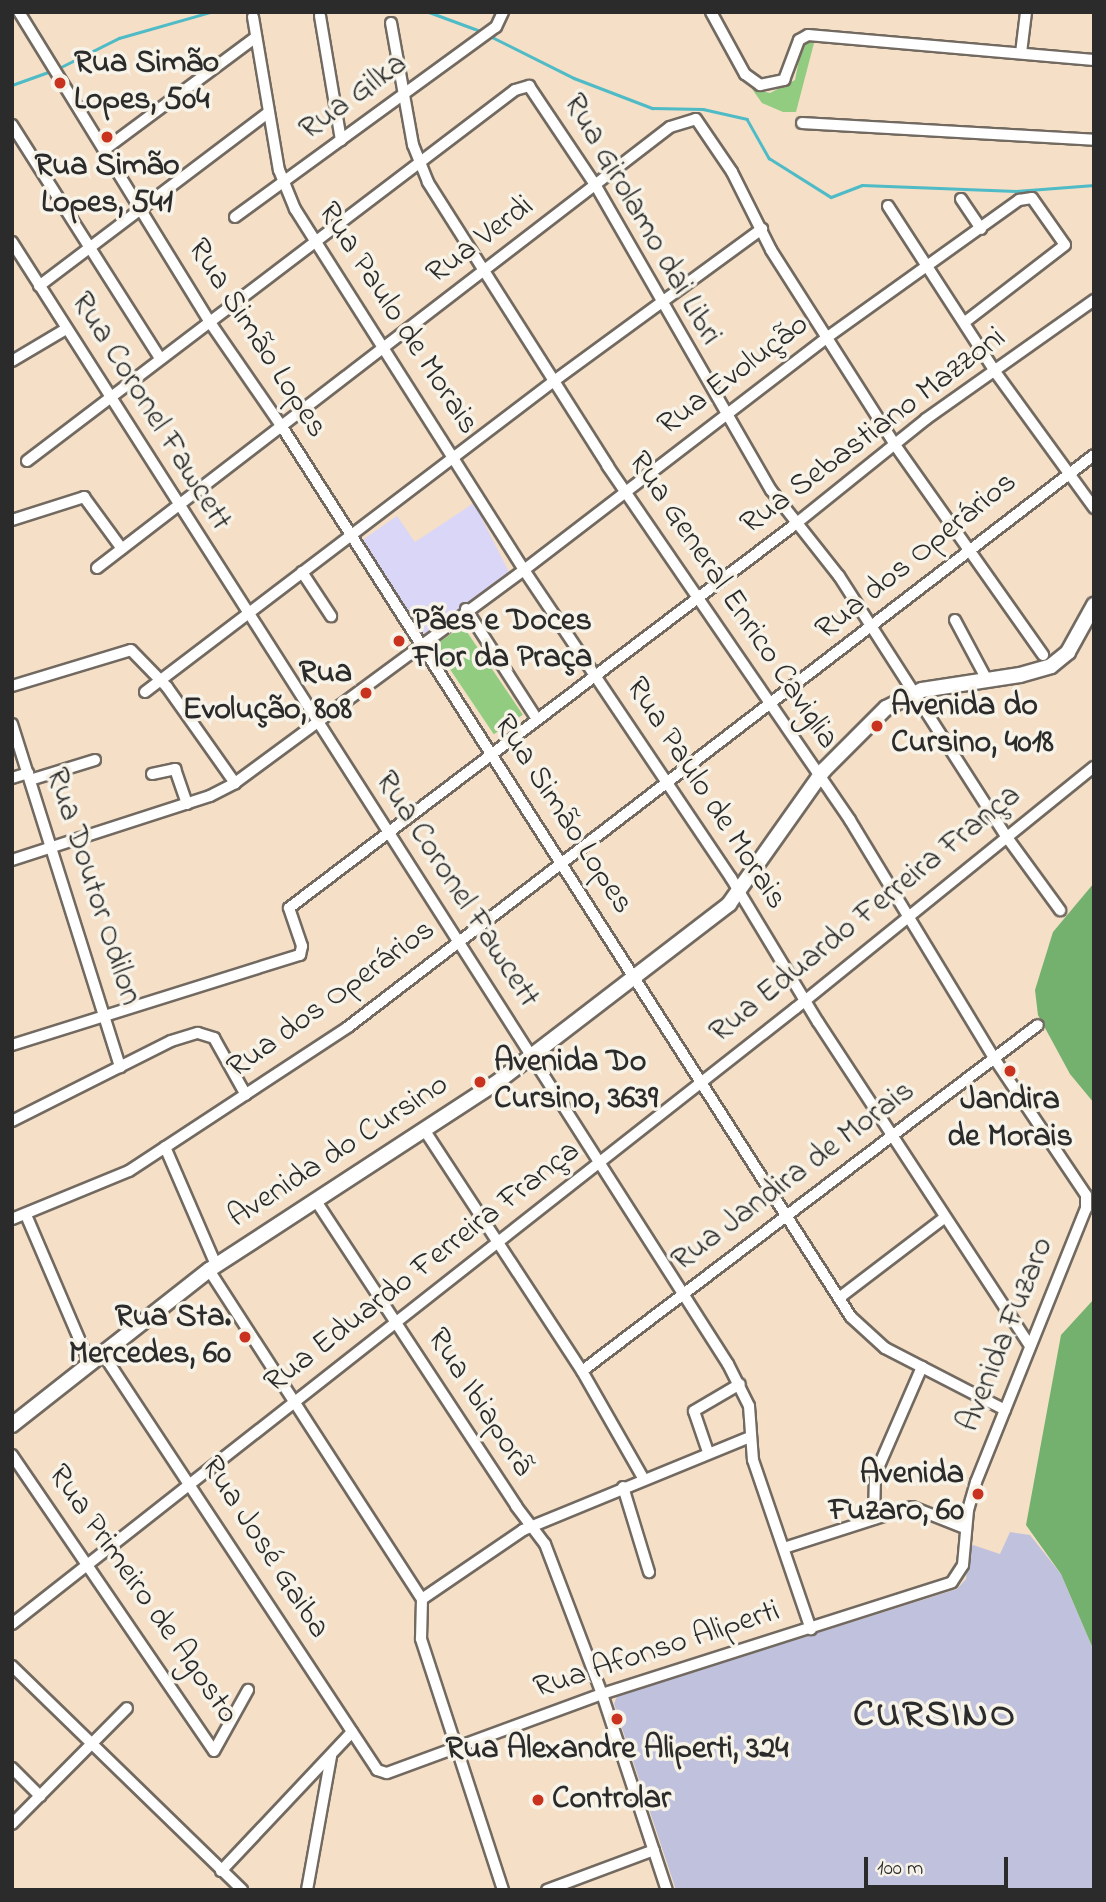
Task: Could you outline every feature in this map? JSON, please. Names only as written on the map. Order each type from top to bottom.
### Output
[{"type":"main road","name":"Avenida do Cursino","points":[[12,1426],[76,1370],[86,1367],[212,1268],[425,1130],[531,1054],[740,894],[818,778],[873,719],[915,692],[1034,672],[1063,658],[1094,605]]},
{"type":"street","name":"Rua Simão Lopes","points":[[19,12],[209,321],[282,427],[789,1214],[839,1297],[870,1337],[1005,1410]]},
{"type":"street","points":[[711,12],[745,74],[760,85],[784,80],[799,40],[819,34],[1094,60]]},
{"type":"street","points":[[1020,53],[1026,12]]},
{"type":"street","points":[[320,16],[341,139]]},
{"type":"street","name":"Rua Paulo de Morais","points":[[253,17],[282,183],[314,241],[524,570],[597,674],[740,894],[944,1218],[1030,1346]]},
{"type":"street","name":"Rua Gilka","points":[[236,217],[476,41],[500,20]]},
{"type":"street","name":"Rua General Enrico Caviglia","points":[[391,23],[402,96],[418,164],[626,491],[909,914],[994,1058],[1080,1188]]},
{"type":"street","points":[[104,149],[256,37]]},
{"type":"street","name":"Rua Girolamo dai Libri","points":[[418,164],[523,86],[536,91],[596,186],[725,416],[780,503],[798,522],[872,629],[1006,836],[1060,910]]},
{"type":"street","points":[[39,286],[269,112]]},
{"type":"street","name":"Rua Verdi","points":[[97,568],[670,127],[691,119],[701,122],[762,229]]},
{"type":"street","points":[[802,123],[1094,140]]},
{"type":"street","points":[[12,125],[160,358]]},
{"type":"street","points":[[27,461],[108,396],[418,164]]},
{"type":"street","name":"Rua Evolução","points":[[12,860],[187,804],[235,783],[466,609],[524,570],[926,265],[981,229],[1024,195],[1035,199],[1065,244],[965,321]]},
{"type":"street","points":[[961,199],[981,229]]},
{"type":"street","points":[[888,206],[965,321],[996,373],[1094,508]]},
{"type":"street","points":[[145,692],[350,534],[762,229],[895,445],[1044,655]]},
{"type":"street","name":"Rua Coronel Fawcett","points":[[12,242],[457,942],[602,1160],[740,1384],[749,1406],[750,1437],[764,1498],[811,1629]]},
{"type":"street","name":"Rua Sebastiano Mazzoni","points":[[105,1016],[300,955],[302,946],[287,912],[895,445],[1094,300]]},
{"type":"street","points":[[12,361],[66,329]]},
{"type":"street","name":"Rua dos Operários","points":[[12,1219],[110,1181],[348,1027],[872,629],[967,548],[1094,454]]},
{"type":"street","points":[[12,520],[84,497],[122,549]]},
{"type":"street","points":[[302,572],[331,616]]},
{"type":"street","points":[[466,609],[537,719]]},
{"type":"street","points":[[955,620],[987,680]]},
{"type":"street","points":[[12,686],[128,649],[160,679],[235,783]]},
{"type":"street","name":"Rua Doutor Odilon","points":[[12,723],[120,1067]]},
{"type":"street","points":[[12,778],[29,777],[95,760]]},
{"type":"street","name":"Rua Eduardo Ferreira França","points":[[12,1624],[294,1405],[1094,767]]},
{"type":"street","points":[[152,774],[175,769],[187,804]]},
{"type":"street","points":[[12,1045],[105,1016]]},
{"type":"street","name":"Rua Jandira de Morais","points":[[582,1371],[1038,1025]]},
{"type":"street","points":[[12,1121],[171,1041],[208,1034],[220,1046],[246,1095]]},
{"type":"street","points":[[425,1130],[582,1371],[643,1478]]},
{"type":"street","points":[[165,1147],[212,1268],[294,1405],[422,1599],[421,1639],[503,1890]]},
{"type":"street","name":"Avenida Fuzaro","points":[[952,1582],[963,1565],[965,1528],[976,1482],[1086,1209],[1087,1199],[1080,1188]]},
{"type":"street","name":"Rua Ibiaporã","points":[[316,1201],[549,1552],[602,1694],[667,1890]]},
{"type":"street","points":[[26,1214],[86,1367]]},
{"type":"street","points":[[839,1297],[944,1218]]},
{"type":"street","name":"Rua José Gaiba","points":[[103,1354],[192,1484],[380,1772]]},
{"type":"street","points":[[874,1519],[875,1475],[922,1367]]},
{"type":"street","points":[[708,1452],[694,1411],[740,1384]]},
{"type":"street","points":[[422,1599],[531,1527],[643,1478],[750,1437]]},
{"type":"street","name":"Rua Primeiro de Agosto","points":[[12,1455],[214,1751],[248,1690]]},
{"type":"street","points":[[623,1487],[649,1572]]},
{"type":"street","points":[[784,1548],[912,1507],[965,1528]]},
{"type":"street","name":"Rua Afonso Aliperti","points":[[380,1772],[387,1773],[602,1694],[952,1582]]},
{"type":"street","points":[[12,1666],[91,1747],[237,1888]]},
{"type":"street","points":[[12,1824],[127,1708]]},
{"type":"street","points":[[221,1871],[352,1732]]},
{"type":"street","points":[[307,1890],[332,1754]]},
{"type":"street","points":[[12,1768],[40,1796]]},
{"type":"street","points":[[547,1890],[654,1850]]},
{"type":"shaded area","points":[[474,503],[509,572],[421,636],[361,541],[397,516],[415,542]]},
{"type":"shaded area","points":[[1010,1532],[1030,1535],[1061,1574],[1094,1651],[1094,1890],[676,1890],[614,1704],[617,1696],[957,1589],[966,1579],[970,1544],[1000,1554]]},
{"type":"green space","points":[[803,40],[814,43],[796,112],[783,112],[762,103],[752,89],[770,93],[795,80]]},
{"type":"green space","points":[[463,626],[523,715],[494,734],[434,646]]},
{"type":"green space","points":[[1094,883],[1094,1103],[1070,1074],[1038,1015],[1035,990],[1053,932]]},
{"type":"green space","points":[[1094,1299],[1094,1651],[1061,1574],[1026,1525],[1061,1335]]},
{"type":"waterway","points":[[57,69],[119,38],[210,12]]},
{"type":"waterway","points":[[429,12],[483,32]]},
{"type":"waterway","points":[[488,35],[574,78],[652,108],[703,109],[747,119],[769,158],[831,197],[862,185],[1016,191],[1094,185]]},
{"type":"waterway","points":[[12,85],[51,71]]},
{"type":"place","name":"Rua Simão Lopes, 504","points":[[60,83]]},
{"type":"place","name":"Rua Simão Lopes, 541","points":[[107,137]]},
{"type":"place","name":"Pães e Doces Flor da Praça","points":[[399,641]]},
{"type":"place","name":"Rua Evolução, 808","points":[[366,693]]},
{"type":"place","name":"Avenida do Cursino, 4018","points":[[877,726]]},
{"type":"place","name":"Jandira de Morais","points":[[1010,1071]]},
{"type":"place","name":"Avenida Do Cursino, 3639","points":[[480,1082]]},
{"type":"place","name":"Rua Sta. Mercedes, 60","points":[[245,1337]]},
{"type":"place","name":"Avenida Fuzaro, 60","points":[[978,1494]]},
{"type":"place","name":"Rua Alexandre Aliperti, 324","points":[[617,1719]]},
{"type":"place","name":"Controlar","points":[[538,1800]]},
{"type":"district","name":"CURSINO","points":[[935,1717]]}]
